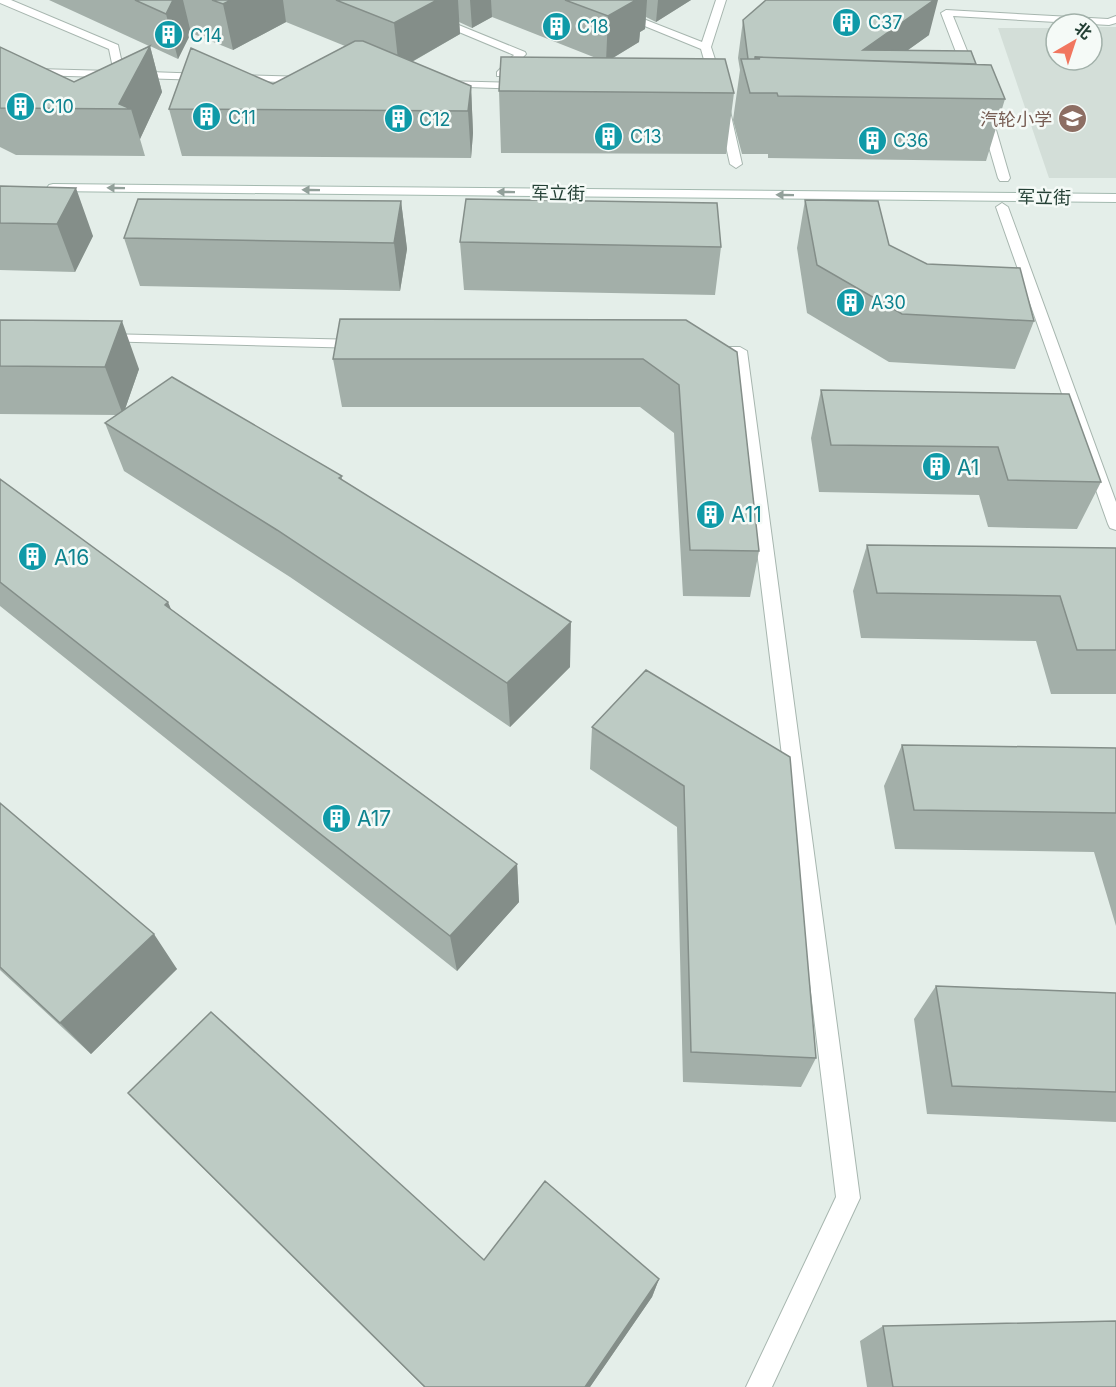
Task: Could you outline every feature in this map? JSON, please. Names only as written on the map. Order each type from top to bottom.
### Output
[{"type":"street","points":[[2,0],[114,47],[118,68],[114,74]]},
{"type":"street","points":[[586,0],[706,47]]},
{"type":"street","points":[[708,92],[719,92],[706,47],[721,0]]},
{"type":"street","points":[[1004,178],[982,121],[978,94],[946,13],[1109,22],[1116,19]]},
{"type":"street","points":[[423,14],[521,54],[490,85]]},
{"type":"street","points":[[0,71],[314,80]]},
{"type":"street","points":[[431,83],[536,86]]},
{"type":"street","points":[[727,108],[736,164]]},
{"type":"street","name":"军立街","points":[[36,188],[1116,198]]},
{"type":"street","name":"军立街","points":[[48,200],[1116,208]]},
{"type":"street","points":[[1002,207],[1116,524]]},
{"type":"street","points":[[84,338],[382,344]]},
{"type":"street","points":[[692,350],[740,351],[848,1198],[759,1387]]},
{"type":"shaded area","name":"汽轮小学","points":[[1104,27],[1116,27],[1116,178],[1049,178],[998,28],[1044,28],[1044,72],[1104,72]]},
{"type":"building","points":[[135,0],[173,0],[166,14]]},
{"type":"building","points":[[212,0],[231,0],[223,4]]},
{"type":"building","points":[[336,0],[437,0],[394,23]]},
{"type":"building","points":[[565,0],[636,0],[608,16]]},
{"type":"building","points":[[766,0],[934,0],[863,50],[971,51],[976,64],[755,57],[755,59],[748,59],[743,20]]},
{"type":"building","points":[[355,41],[363,41],[471,86],[468,111],[169,109],[191,48],[273,84]]},
{"type":"building","points":[[150,46],[119,104],[131,109],[0,108],[0,47],[74,82]]},
{"type":"building","points":[[501,57],[725,59],[734,93],[499,91]]},
{"type":"building","points":[[755,57],[991,65],[1005,99],[778,96],[777,93],[750,93],[741,59],[760,59]]},
{"type":"building","points":[[0,186],[76,188],[57,224],[0,223]]},
{"type":"building","points":[[138,199],[401,201],[394,243],[124,238]]},
{"type":"building","points":[[466,199],[717,203],[721,247],[460,242]]},
{"type":"building","points":[[805,200],[878,201],[889,245],[927,264],[1020,268],[1034,321],[902,314],[817,265]]},
{"type":"building","points":[[340,319],[686,320],[737,352],[759,551],[690,550],[679,385],[643,359],[333,359]]},
{"type":"building","points":[[0,320],[122,321],[105,367],[0,366]]},
{"type":"building","points":[[172,377],[342,476],[339,478],[571,622],[507,683],[277,530],[105,423]]},
{"type":"building","points":[[821,390],[1069,394],[1101,482],[1008,480],[998,447],[831,445]]},
{"type":"building","points":[[0,479],[168,602],[165,605],[517,864],[450,936],[0,582]]},
{"type":"building","points":[[867,545],[1116,548],[1116,650],[1077,650],[1060,596],[877,593]]},
{"type":"building","points":[[646,670],[790,757],[816,1058],[691,1052],[684,786],[592,727]]},
{"type":"building","points":[[902,745],[1116,748],[1116,813],[914,810]]},
{"type":"building","points":[[0,803],[154,934],[60,1023],[0,967]]},
{"type":"building","points":[[936,986],[1116,993],[1116,1092],[952,1086]]},
{"type":"building","points":[[211,1012],[484,1260],[545,1181],[659,1279],[585,1387],[425,1387],[128,1093]]},
{"type":"building","points":[[1116,1321],[1116,1387],[893,1387],[883,1326]]},
{"type":"place","name":"C37","points":[[847,22]]},
{"type":"place","name":"C18","points":[[556,26]]},
{"type":"place","name":"C14","points":[[169,35]]},
{"type":"place","name":"C10","points":[[21,106]]},
{"type":"place","name":"C11","points":[[207,117]]},
{"type":"place","name":"C12","points":[[398,119]]},
{"type":"place","name":"汽轮小学","points":[[1073,119]]},
{"type":"place","name":"C13","points":[[609,136]]},
{"type":"place","name":"C36","points":[[872,140]]},
{"type":"place","name":"A30","points":[[850,302]]},
{"type":"place","name":"A1","points":[[936,467]]},
{"type":"place","name":"A11","points":[[710,514]]},
{"type":"place","name":"A16","points":[[33,557]]},
{"type":"place","name":"A17","points":[[336,818]]}]
